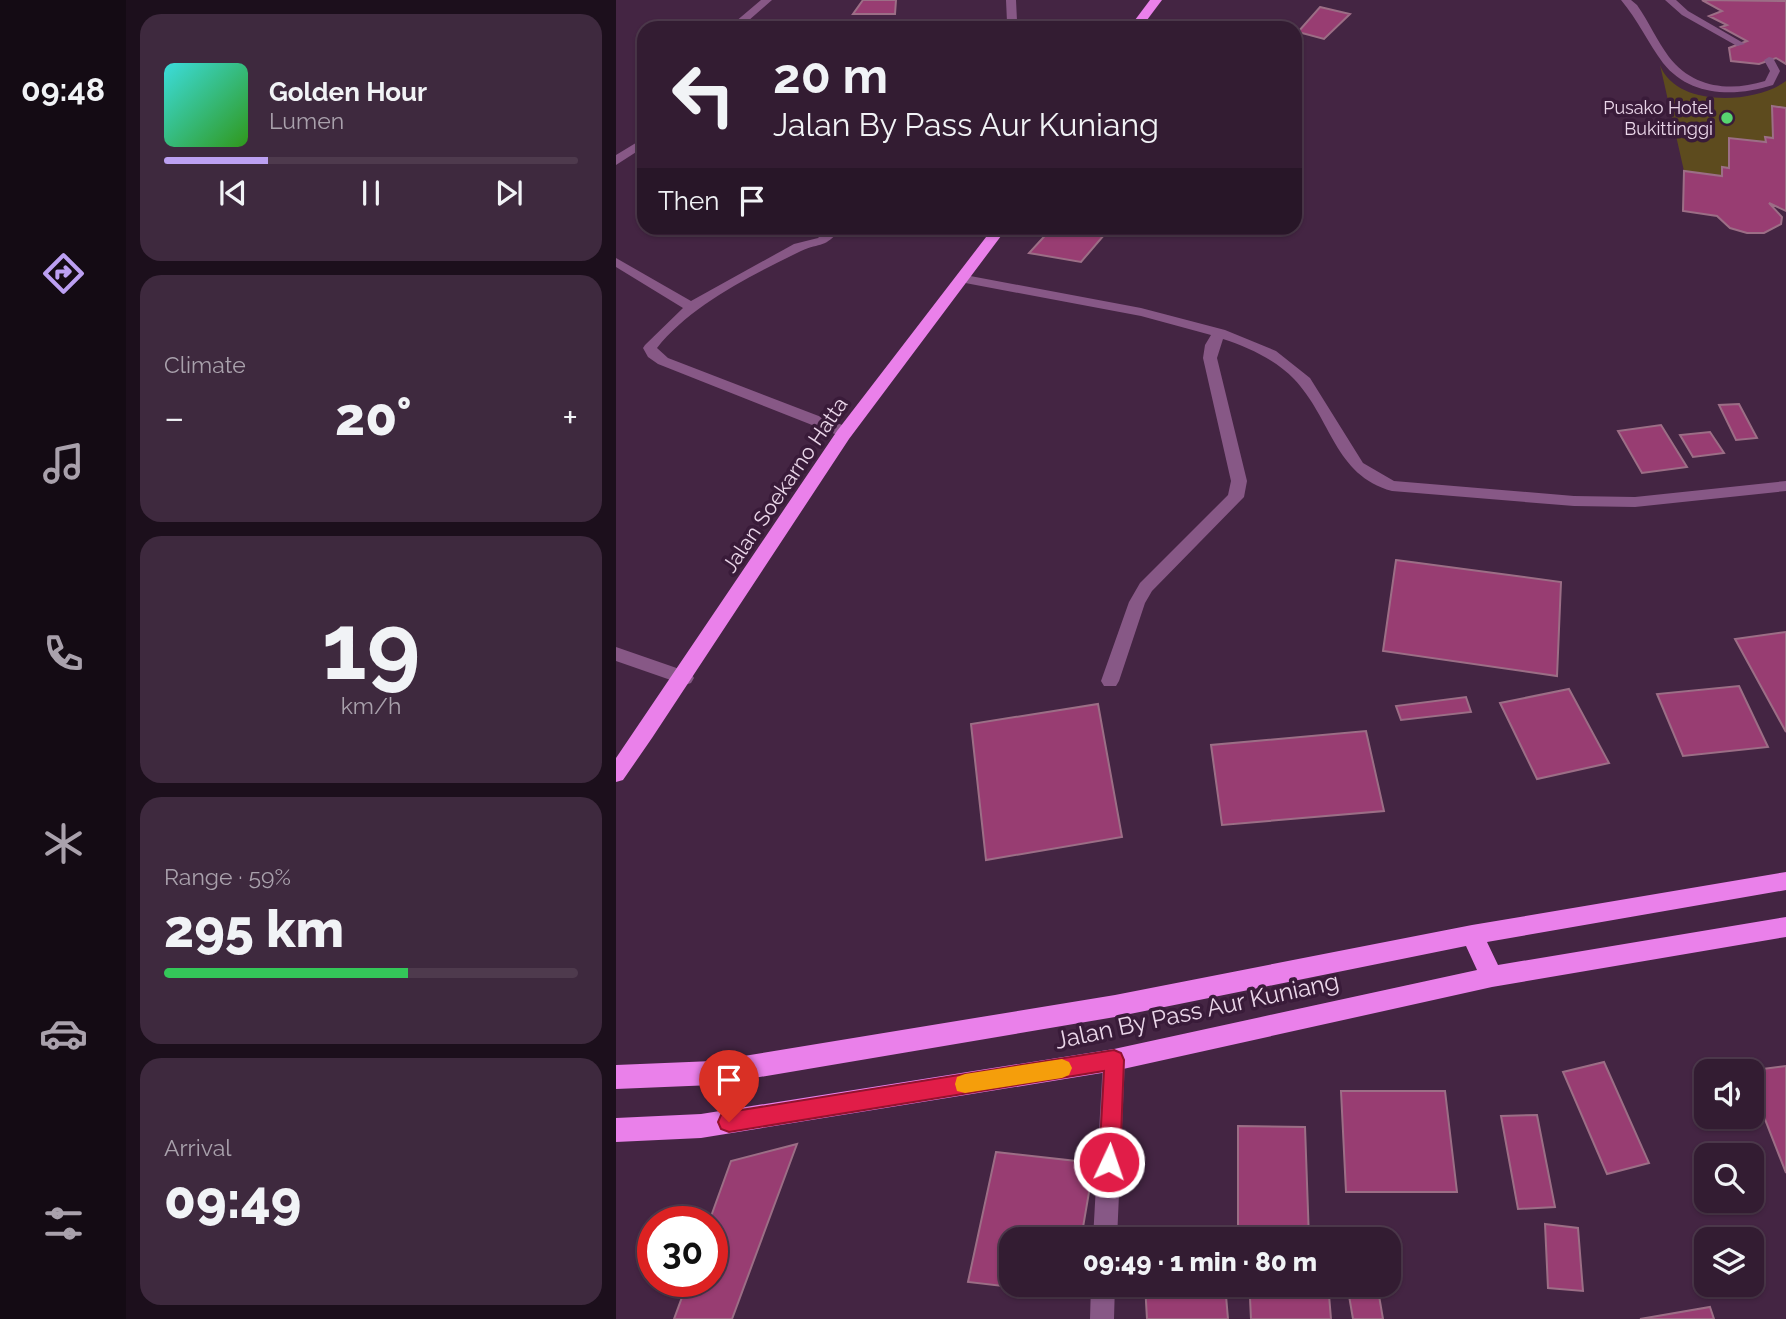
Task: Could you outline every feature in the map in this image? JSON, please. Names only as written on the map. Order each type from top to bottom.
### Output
[{"type":"highway","points":[[1140,21],[1156,0]]},
{"type":"highway","name":"Jalan Soekarno Hatta","points":[[616,774],[685,677],[845,432],[965,279],[995,235]]},
{"type":"highway","name":"Jalan By Pass Aur Kuniang","points":[[616,1077],[713,1073],[1115,1006],[1472,934],[1786,881]]},
{"type":"highway","name":"Jalan By Pass Aur Kuniang","points":[[616,1130],[701,1126],[1114,1060],[1492,977],[1786,927]]},
{"type":"highway","points":[[1472,934],[1492,977]]},
{"type":"street","points":[[742,21],[767,0]]},
{"type":"street","points":[[1010,0],[1012,21]]},
{"type":"street","points":[[616,161],[637,147]]},
{"type":"street","points":[[831,235],[823,241],[799,247],[690,307],[650,348],[653,354],[663,361],[845,432]]},
{"type":"street","points":[[616,262],[682,299],[690,307]]},
{"type":"street","points":[[965,279],[1156,316],[1220,333],[1258,347],[1298,374],[1358,467],[1373,478],[1392,486],[1574,501],[1635,502],[1786,486]]},
{"type":"street","points":[[1110,681],[1137,603],[1146,587],[1236,497],[1239,481],[1210,358],[1212,345],[1220,333]]},
{"type":"street","points":[[616,654],[685,677]]},
{"type":"street","points":[[1106,1227],[1114,1060]]},
{"type":"street","points":[[1102,1319],[1103,1297]]},
{"type":"lane","points":[[1626,0],[1644,19],[1671,67],[1703,86],[1729,91],[1750,90],[1769,83],[1775,71],[1769,60]]},
{"type":"lane","points":[[1670,0],[1685,13],[1740,44]]},
{"type":"shaded area","points":[[1660,65],[1669,79],[1682,89],[1717,98],[1755,94],[1786,81],[1786,108],[1772,107],[1773,138],[1766,137],[1766,142],[1729,138],[1729,168],[1722,176],[1684,171]]},
{"type":"building","points":[[863,0],[896,0],[895,14],[853,14]]},
{"type":"building","points":[[1702,0],[1786,1],[1786,64],[1776,58],[1759,64],[1731,61],[1729,48],[1747,41],[1721,27],[1727,25],[1709,16],[1722,11]]},
{"type":"building","points":[[1320,7],[1350,14],[1324,39],[1302,33],[1302,27]]},
{"type":"building","points":[[1772,106],[1786,108],[1786,211],[1769,203],[1782,217],[1781,224],[1764,233],[1747,233],[1730,228],[1717,216],[1683,211],[1684,171],[1722,176],[1722,167],[1729,168],[1729,138],[1766,142],[1765,137],[1773,138]]},
{"type":"building","points":[[1046,235],[1104,235],[1081,262],[1029,253]]},
{"type":"building","points":[[1739,404],[1757,438],[1736,440],[1719,405]]},
{"type":"building","points":[[1661,425],[1687,467],[1642,473],[1618,431]]},
{"type":"building","points":[[1710,432],[1724,453],[1693,457],[1680,435]]},
{"type":"building","points":[[1396,560],[1561,582],[1557,676],[1383,651]]},
{"type":"building","points":[[1786,632],[1786,732],[1735,639]]},
{"type":"building","points":[[1739,686],[1768,747],[1683,756],[1657,694]]},
{"type":"building","points":[[1569,689],[1609,763],[1537,779],[1500,703]]},
{"type":"building","points":[[1466,697],[1471,712],[1401,720],[1396,706]]},
{"type":"building","points":[[1098,704],[1122,837],[986,860],[971,724]]},
{"type":"building","points":[[1366,731],[1384,811],[1222,825],[1211,745]]},
{"type":"building","points":[[1604,1062],[1649,1163],[1607,1174],[1563,1072]]},
{"type":"building","points":[[1786,1066],[1786,1173],[1764,1117],[1764,1069]]},
{"type":"building","points":[[1341,1091],[1445,1091],[1457,1192],[1346,1192]]},
{"type":"building","points":[[1537,1115],[1555,1207],[1518,1209],[1501,1116]]},
{"type":"building","points":[[1238,1126],[1305,1127],[1309,1227],[1238,1227]]},
{"type":"building","points":[[797,1144],[732,1319],[674,1319],[682,1297],[728,1297],[728,1206],[715,1206],[731,1161]]},
{"type":"building","points":[[996,1152],[1094,1163],[1083,1227],[999,1227],[999,1286],[968,1282]]},
{"type":"building","points":[[1545,1224],[1578,1228],[1583,1291],[1548,1288]]},
{"type":"building","points":[[1146,1297],[1226,1297],[1228,1319],[1147,1319]]},
{"type":"building","points":[[1329,1297],[1331,1319],[1251,1319],[1250,1298]]},
{"type":"building","points":[[1349,1297],[1379,1297],[1383,1319],[1353,1319]]},
{"type":"building","points":[[1710,1307],[1714,1319],[1640,1319]]},
{"type":"slow traffic","points":[[965,1084],[1062,1068]]},
{"type":"place","name":"Pusako Hotel Bukittinggi","points":[[1727,118]]},
{"type":"route","points":[[729,1122],[1114,1060],[1109,1162]]}]
